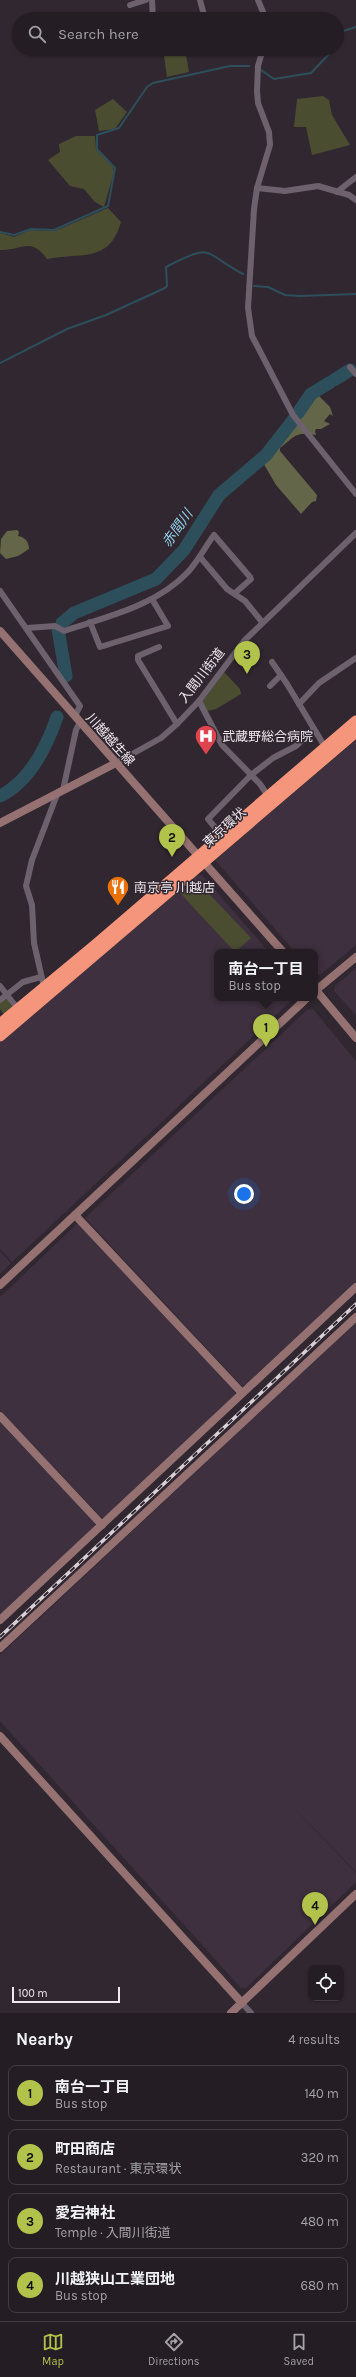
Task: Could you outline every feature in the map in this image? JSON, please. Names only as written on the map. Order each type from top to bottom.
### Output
[{"type":"highway","name":"東京環状","points":[[0,1036],[201,860],[222,836],[356,721]]},
{"type":"highway","name":"東京環状","points":[[0,1024],[18,1010],[43,982],[201,860],[356,732]]},
{"type":"street","points":[[130,5],[146,0]]},
{"type":"street","points":[[152,0],[153,12]]},
{"type":"street","points":[[200,0],[203,12]]},
{"type":"street","points":[[258,0],[263,12]]},
{"type":"street","points":[[261,56],[258,66],[258,103],[268,132],[270,145],[257,188],[248,298],[252,336],[293,415],[356,494]]},
{"type":"street","points":[[337,192],[356,177]]},
{"type":"street","points":[[257,188],[285,191],[318,186],[349,195],[356,200]]},
{"type":"street","points":[[350,367],[356,374]]},
{"type":"street","name":"入間川街道","points":[[0,823],[161,738],[199,702],[226,663],[262,622],[356,533]]},
{"type":"street","points":[[27,628],[55,626],[64,631],[152,599],[183,577],[200,557],[214,535],[217,536],[251,578],[235,593]]},
{"type":"street","points":[[200,557],[228,589],[235,593],[262,622]]},
{"type":"street","points":[[0,591],[80,706],[75,734],[60,791],[32,860],[26,886],[32,905],[34,943],[43,982],[23,982],[0,1000]]},
{"type":"street","points":[[90,622],[100,647],[168,626],[152,599]]},
{"type":"street","name":"川越越生線","points":[[0,631],[281,949]]},
{"type":"street","points":[[159,647],[138,656],[138,660],[177,724]]},
{"type":"street","points":[[299,704],[319,683],[356,658]]},
{"type":"street","points":[[272,662],[325,747]]},
{"type":"street","points":[[270,686],[281,675]]},
{"type":"street","points":[[199,702],[222,745],[251,775],[268,796]]},
{"type":"street","points":[[222,836],[208,818],[251,775],[273,758],[296,746],[314,729]]},
{"type":"street","points":[[318,988],[356,957]]},
{"type":"street","points":[[0,986],[18,1010]]},
{"type":"street","points":[[318,994],[356,1038]]},
{"type":"street","points":[[0,1285],[304,1001]]},
{"type":"street","points":[[75,1215],[242,1393]]},
{"type":"street","points":[[0,1620],[356,1287]]},
{"type":"street","points":[[0,1648],[356,1317]]},
{"type":"street","points":[[0,1416],[102,1525]]},
{"type":"street","points":[[0,1736],[144,1892],[251,2013]]},
{"type":"street","points":[[231,2013],[356,1894]]},
{"type":"shaded area","points":[[356,740],[356,945],[320,975],[318,975],[318,949],[292,949],[216,861],[217,858]]},
{"type":"shaded area","points":[[197,875],[202,875],[266,949],[214,949],[214,1001],[291,1001],[12,1262],[0,1249],[0,1043]]},
{"type":"shaded area","points":[[356,968],[356,1015],[334,991],[335,986]]},
{"type":"shaded area","points":[[313,1009],[356,1061],[356,1281],[246,1385],[241,1385],[85,1218],[307,1010]]},
{"type":"shaded area","points":[[78,1223],[235,1392],[235,1396],[104,1517],[101,1517],[0,1410],[0,1297]]},
{"type":"shaded area","points":[[0,1251],[11,1263],[0,1274]]},
{"type":"shaded area","points":[[356,1322],[356,1872],[269,1782],[356,1873],[356,1882],[246,1988],[241,1988],[0,1721],[0,1655]]},
{"type":"shaded area","points":[[0,1422],[94,1522],[95,1526],[0,1615]]},
{"type":"green space","points":[[164,56],[186,56],[189,72],[167,77]]},
{"type":"green space","points":[[323,96],[329,100],[332,115],[350,145],[312,155],[306,127],[294,127],[297,99]]},
{"type":"green space","points":[[113,99],[127,112],[115,129],[99,131],[95,110]]},
{"type":"green space","points":[[76,136],[95,136],[96,149],[113,167],[114,172],[104,207],[95,202],[84,189],[70,186],[48,160],[60,152],[59,144]]},
{"type":"green space","points":[[108,208],[121,222],[116,235],[109,245],[92,254],[47,259],[36,248],[30,246],[0,250],[0,233],[14,237],[30,230],[55,231]]},
{"type":"green space","points":[[313,390],[330,407],[333,416],[330,414],[324,421],[330,424],[321,429],[316,429],[316,435],[300,434],[280,448],[280,451],[317,495],[316,501],[312,502],[301,514],[276,485],[262,461],[262,457],[274,448],[286,428],[290,426],[299,406]]},
{"type":"green space","points":[[17,530],[19,532],[18,536],[23,537],[26,540],[29,549],[18,556],[6,559],[0,553],[1,539],[7,531]]},
{"type":"green space","points":[[224,672],[240,689],[241,694],[216,709],[207,711],[202,702]]},
{"type":"green space","points":[[196,880],[251,938],[238,949],[232,949],[181,894]]},
{"type":"green space","points":[[6,998],[13,1008],[4,1015],[0,1009],[0,1003]]},
{"type":"waterway","points":[[344,31],[356,27]]},
{"type":"waterway","points":[[261,70],[274,79],[311,73],[327,56]]},
{"type":"waterway","points":[[0,232],[14,235],[31,229],[54,230],[108,206],[115,168],[97,149],[97,135],[119,128],[147,87],[153,83],[230,66],[249,66]]},
{"type":"waterway","points":[[0,363],[67,329],[106,315],[165,288],[167,286],[166,267],[193,254],[201,252],[207,253],[243,274]]},
{"type":"waterway","points":[[254,286],[268,287],[285,295],[300,296],[356,294]]},
{"type":"waterway","name":"赤間川","points":[[334,380],[350,370]]},
{"type":"waterway","name":"赤間川","points":[[298,413],[311,394],[329,383]]},
{"type":"waterway","name":"赤間川","points":[[62,623],[74,613],[156,579],[184,550],[219,495],[266,455],[294,419]]},
{"type":"waterway","name":"赤間川","points":[[58,629],[66,676]]},
{"type":"waterway","name":"赤間川","points":[[0,796],[20,782],[36,762],[48,740],[57,717]]},
{"type":"railway","points":[[0,1637],[356,1304]]},
{"type":"place","name":"愛宕神社","points":[[247,674]]},
{"type":"place","name":"武蔵野総合病院","points":[[206,756]]},
{"type":"place","name":"町田商店","points":[[172,857]]},
{"type":"place","name":"南京亭 川越店","points":[[118,906]]},
{"type":"place","name":"南台一丁目","points":[[266,1047]]},
{"type":"place","name":"川越狭山工業団地","points":[[315,1925]]}]
